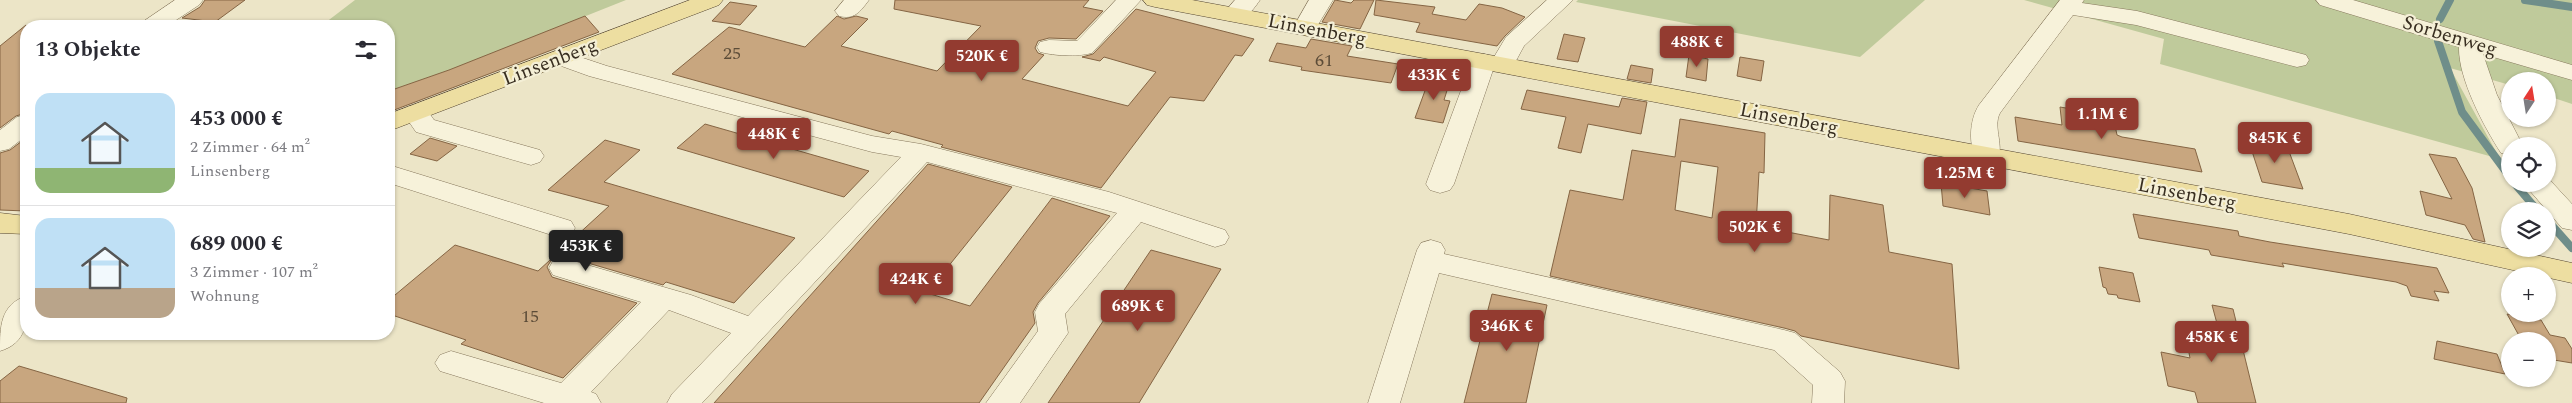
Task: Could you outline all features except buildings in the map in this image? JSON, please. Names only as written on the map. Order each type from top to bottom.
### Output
[{"type":"main road","name":"Linsenberg","points":[[395,121],[711,0]]},
{"type":"main road","name":"Linsenberg","points":[[1155,0],[1241,7],[1304,28],[2423,240],[2572,273]]},
{"type":"main road","points":[[0,223],[20,224]]},
{"type":"street","points":[[161,20],[191,0]]},
{"type":"street","points":[[1049,47],[1083,48],[1129,0]]},
{"type":"street","points":[[1109,32],[1138,0]]},
{"type":"street","points":[[1304,28],[1321,0]]},
{"type":"street","points":[[1440,184],[1493,63],[1561,0]]},
{"type":"street","name":"Sorbenweg","points":[[2328,0],[2572,73]]},
{"type":"street","points":[[1987,156],[1984,119],[1988,111],[2068,4],[2137,18],[2297,60]]},
{"type":"street","points":[[2471,42],[2471,59],[2503,137]]},
{"type":"street","points":[[562,58],[598,71],[862,141],[921,152],[1135,210],[1215,237]]},
{"type":"street","points":[[416,113],[424,126],[531,156]]},
{"type":"street","points":[[0,143],[20,128]]},
{"type":"street","points":[[683,403],[921,152]]},
{"type":"street","points":[[395,178],[561,228]]},
{"type":"street","points":[[2545,192],[2572,221]]},
{"type":"street","points":[[1002,403],[1053,333],[1050,312],[1135,210]]},
{"type":"street","points":[[1384,403],[1430,255],[1784,341],[1829,381],[1828,403]]},
{"type":"street","points":[[563,268],[664,298],[753,329]]},
{"type":"street","points":[[451,363],[576,400],[664,298]]},
{"type":"street","points":[[0,340],[20,315]]},
{"type":"green space","points":[[355,0],[626,0],[453,69],[395,89],[395,20],[329,20]]},
{"type":"green space","points":[[1578,0],[1925,0],[1860,57],[1576,2]]},
{"type":"green space","points":[[2024,0],[2572,0],[2572,104],[2556,99],[2556,72],[2501,72],[2501,82],[2450,68],[2500,159],[2160,64],[2164,39]]},
{"type":"waterway","points":[[2440,19],[2450,0]]},
{"type":"waterway","points":[[2525,0],[2572,7]]},
{"type":"waterway","points":[[2438,41],[2462,112],[2501,165]]},
{"type":"waterway","points":[[2522,192],[2530,202]]},
{"type":"waterway","points":[[2556,230],[2572,248]]}]
